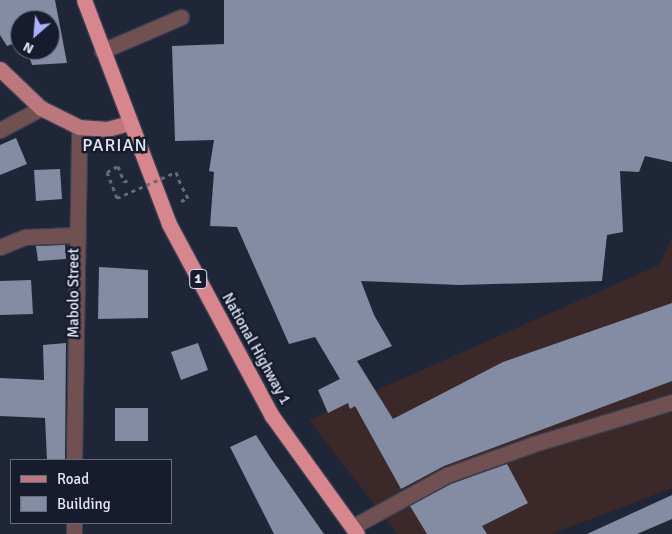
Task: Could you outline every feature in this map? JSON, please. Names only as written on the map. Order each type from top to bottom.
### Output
[{"type":"highway","name":"National Highway 1","points":[[84,0],[129,123],[169,224],[222,326],[272,416],[355,530]]},
{"type":"main road","points":[[0,69],[41,108],[79,127],[107,129],[129,123]]},
{"type":"street","points":[[102,51],[181,16]]},
{"type":"street","points":[[0,130],[41,108]]},
{"type":"street","name":"Mabolo Street","points":[[74,459],[75,236],[79,127]]},
{"type":"street","points":[[0,247],[25,237],[75,236]]},
{"type":"street","points":[[355,530],[447,475],[534,444],[672,402]]},
{"type":"path","points":[[124,182],[118,166],[107,172],[116,198],[176,172],[188,198]]},
{"type":"shaded area","points":[[672,237],[672,488],[552,534],[397,534],[309,420],[659,265]]},
{"type":"building","points":[[0,0],[55,0],[57,10],[10,10],[10,45],[7,46],[0,35]]},
{"type":"building","points":[[224,0],[672,0],[672,162],[645,156],[639,172],[620,171],[623,232],[607,235],[602,281],[459,285],[361,281],[374,315],[392,346],[357,361],[393,419],[503,362],[672,303],[672,381],[444,466],[401,489],[355,406],[350,409],[348,403],[328,413],[318,390],[340,379],[315,337],[289,344],[237,227],[210,226],[214,172],[209,171],[214,140],[175,141],[172,46],[224,44]]},
{"type":"building","points":[[60,26],[67,63],[32,65],[30,60],[60,60]]},
{"type":"building","points":[[16,138],[27,164],[0,175],[0,145]]},
{"type":"building","points":[[60,169],[62,199],[36,201],[34,170]]},
{"type":"building","points":[[65,245],[66,259],[38,261],[36,246]]},
{"type":"building","points":[[99,267],[148,270],[148,318],[98,319]]},
{"type":"building","points":[[31,280],[33,314],[0,315],[0,281]]},
{"type":"building","points":[[66,343],[65,459],[47,459],[45,418],[0,416],[0,378],[44,380],[43,345]]},
{"type":"building","points":[[198,343],[208,370],[181,380],[171,352]]},
{"type":"building","points":[[115,408],[148,408],[148,441],[115,441]]},
{"type":"building","points":[[256,435],[324,534],[274,534],[230,447]]},
{"type":"building","points":[[507,464],[528,503],[482,526],[487,534],[427,534],[410,506],[451,484]]},
{"type":"building","points":[[672,495],[672,519],[637,534],[587,534]]},
{"type":"district","name":"PARIAN","points":[[115,145]]}]
